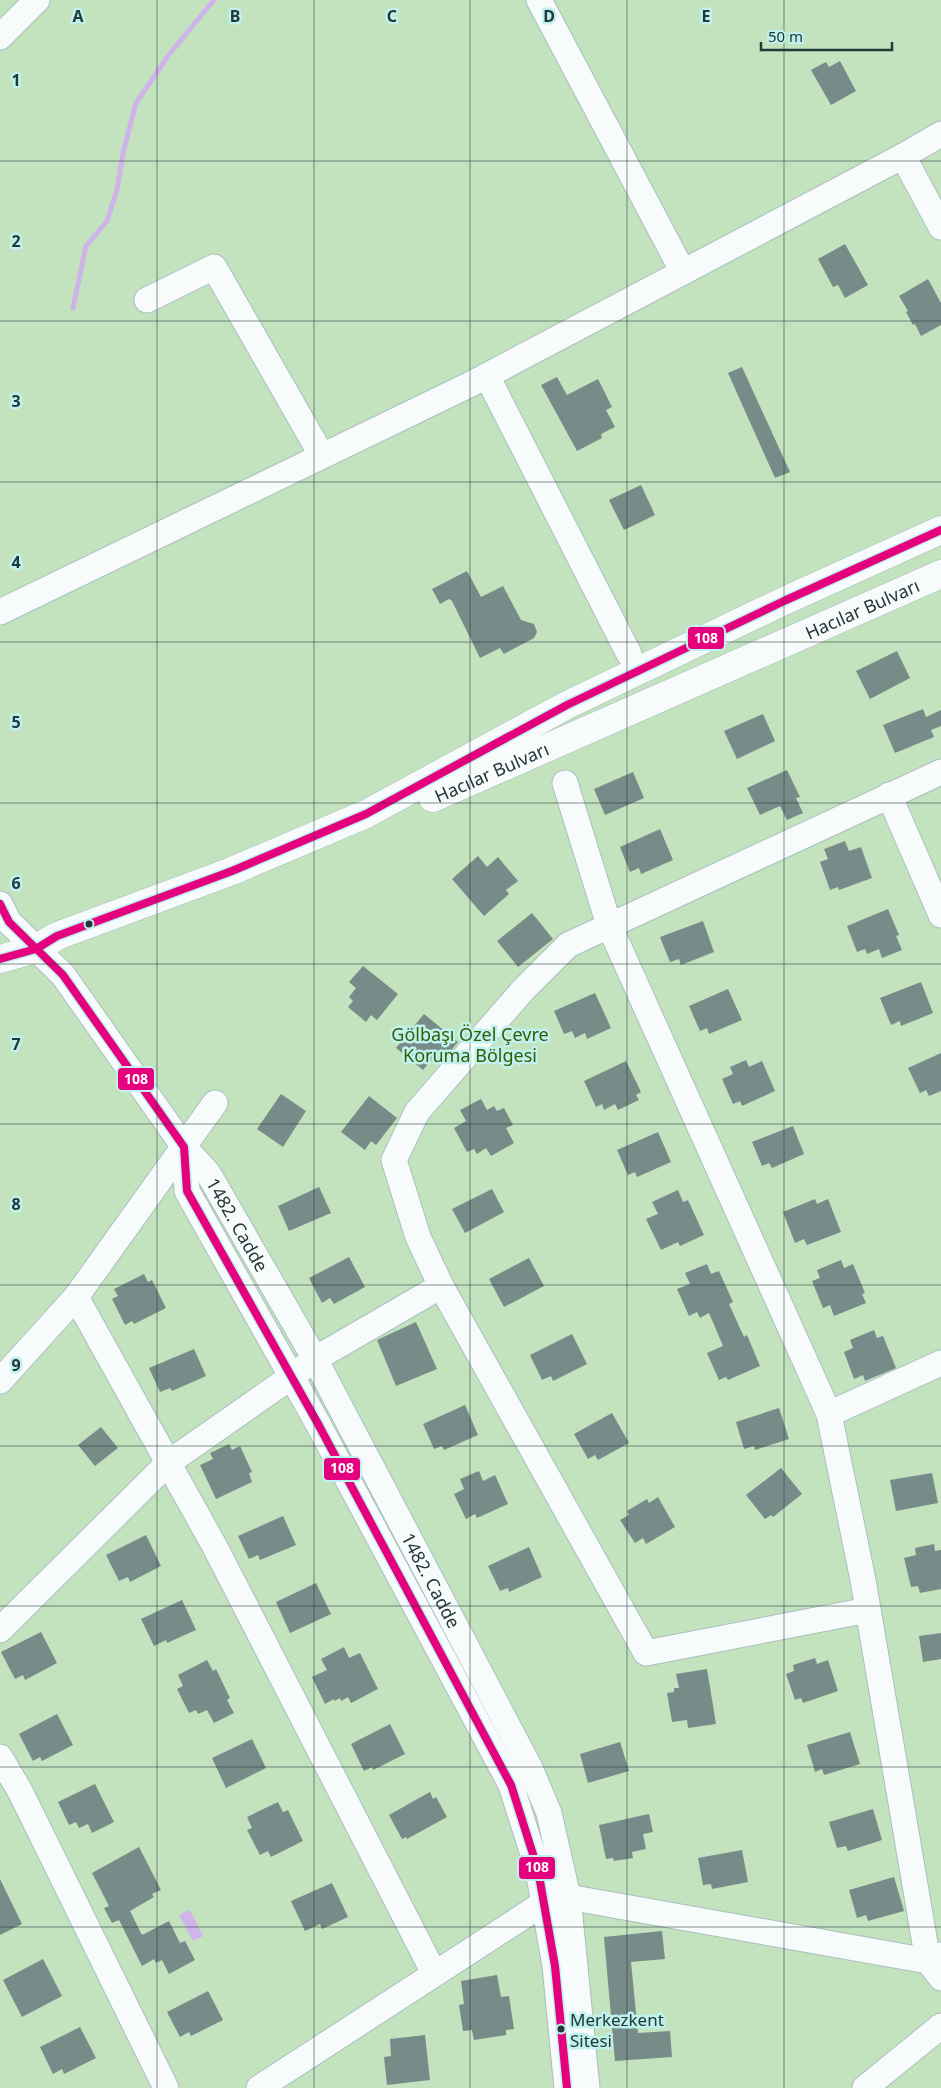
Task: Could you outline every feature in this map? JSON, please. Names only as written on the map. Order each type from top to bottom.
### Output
[{"type":"main road","name":"Hacılar Bulvarı","points":[[36,949],[57,936],[224,874],[366,814],[566,705],[784,601],[941,530]]},
{"type":"main road","name":"Hacılar Bulvarı","points":[[0,959],[36,949],[62,949],[87,942],[263,875],[477,778],[941,574]]},
{"type":"street","points":[[0,37],[37,0]]},
{"type":"street","points":[[539,0],[683,272]]},
{"type":"street","points":[[0,612],[487,376],[903,156],[941,134]]},
{"type":"street","points":[[903,156],[941,227]]},
{"type":"street","points":[[147,300],[214,267],[322,456]]},
{"type":"street","points":[[487,376],[629,654]]},
{"type":"street","points":[[868,1610],[646,1653],[440,1286],[418,1237],[394,1160],[417,1112],[523,990],[568,945],[941,772]]},
{"type":"street","points":[[259,2088],[544,1903],[568,1897],[937,1965],[829,1414],[609,925],[565,783]]},
{"type":"street","points":[[889,795],[941,915]]},
{"type":"street","points":[[0,904],[9,922],[63,975],[184,1147]]},
{"type":"street","points":[[0,1381],[76,1297],[215,1103]]},
{"type":"street","name":"1482. Cadde","points":[[184,1147],[208,1173],[315,1359],[530,1768],[549,1813],[568,1897],[587,2088]]},
{"type":"street","name":"1482. Cadde","points":[[184,1147],[187,1191],[317,1422],[510,1785],[538,1870],[555,1966],[567,2088]]},
{"type":"street","points":[[0,1630],[168,1463],[291,1378],[315,1359],[440,1286]]},
{"type":"street","points":[[76,1297],[215,1547],[434,1973]]},
{"type":"street","points":[[829,1414],[941,1363]]},
{"type":"street","points":[[0,1757],[20,1791],[166,2088]]},
{"type":"street","points":[[865,2088],[941,2026]]},
{"type":"green space","name":"Gölbaşı Özel Çevre Koruma Bölgesi","points":[[0,0],[941,0],[941,2088],[0,2088]]},
{"type":"shaded area","points":[[190,1910],[203,1936],[193,1941],[179,1915]]},
{"type":"building","points":[[840,61],[856,91],[831,105],[811,70],[826,62],[829,67]]},
{"type":"building","points":[[845,244],[868,285],[845,298],[838,285],[833,287],[818,259]]},
{"type":"building","points":[[928,279],[941,303],[941,325],[921,336],[915,324],[913,325],[906,312],[908,311],[899,296]]},
{"type":"building","points":[[742,367],[790,472],[775,478],[728,373]]},
{"type":"building","points":[[557,377],[567,395],[598,379],[612,407],[606,410],[615,427],[601,434],[602,438],[577,451],[541,385]]},
{"type":"building","points":[[641,485],[655,515],[624,530],[609,500]]},
{"type":"building","points":[[467,571],[481,597],[503,586],[521,620],[534,624],[537,632],[534,638],[504,654],[500,648],[480,658],[452,601],[449,599],[440,604],[432,589]]},
{"type":"building","points":[[897,651],[910,678],[870,699],[856,671]]},
{"type":"building","points":[[923,709],[926,717],[941,710],[941,726],[931,730],[934,737],[895,753],[883,725]]},
{"type":"building","points":[[763,714],[775,741],[737,759],[724,731]]},
{"type":"building","points":[[787,770],[800,797],[796,798],[803,813],[787,820],[780,806],[760,815],[747,788]]},
{"type":"building","points":[[633,772],[644,798],[605,815],[594,789]]},
{"type":"building","points":[[660,829],[673,860],[641,874],[639,868],[630,872],[620,847]]},
{"type":"building","points":[[845,841],[849,851],[861,847],[872,878],[839,890],[838,887],[830,890],[820,862],[828,859],[824,849]]},
{"type":"building","points":[[478,856],[487,867],[498,857],[518,881],[506,890],[509,894],[484,916],[452,879]]},
{"type":"building","points":[[888,909],[899,935],[896,936],[902,950],[882,958],[879,949],[867,954],[865,949],[857,952],[847,926]]},
{"type":"building","points":[[532,913],[553,939],[518,967],[497,941]]},
{"type":"building","points":[[703,921],[714,952],[681,965],[679,959],[670,962],[660,937]]},
{"type":"building","points":[[363,966],[398,994],[377,1020],[371,1015],[366,1022],[348,1007],[353,1001],[349,997],[356,988],[349,982]]},
{"type":"building","points":[[921,982],[933,1013],[901,1026],[900,1021],[891,1025],[880,998]]},
{"type":"building","points":[[728,989],[742,1020],[709,1034],[707,1028],[700,1031],[689,1006]]},
{"type":"building","points":[[595,993],[611,1028],[587,1039],[585,1033],[575,1038],[572,1031],[564,1034],[554,1011]]},
{"type":"building","points":[[424,1014],[458,1042],[443,1060],[436,1055],[423,1070],[396,1048]]},
{"type":"building","points":[[941,1053],[941,1091],[929,1096],[926,1090],[920,1093],[908,1068]]},
{"type":"building","points":[[746,1060],[749,1067],[762,1061],[775,1091],[742,1106],[740,1101],[733,1104],[722,1079],[733,1074],[730,1067]]},
{"type":"building","points":[[626,1061],[641,1092],[636,1095],[639,1100],[618,1110],[615,1104],[604,1110],[602,1104],[596,1107],[584,1081]]},
{"type":"building","points":[[281,1094],[306,1111],[283,1147],[257,1129]]},
{"type":"building","points":[[369,1096],[397,1118],[376,1145],[371,1141],[365,1150],[341,1132]]},
{"type":"building","points":[[481,1099],[487,1110],[494,1106],[497,1111],[504,1108],[513,1125],[506,1128],[514,1143],[491,1156],[486,1148],[477,1154],[474,1149],[467,1152],[454,1128],[466,1121],[460,1110]]},
{"type":"building","points":[[793,1126],[804,1154],[772,1168],[769,1163],[762,1166],[752,1142]]},
{"type":"building","points":[[658,1132],[671,1162],[637,1177],[635,1172],[628,1175],[617,1150]]},
{"type":"building","points":[[319,1187],[331,1213],[289,1231],[278,1206]]},
{"type":"building","points":[[492,1189],[504,1212],[465,1233],[452,1209]]},
{"type":"building","points":[[678,1190],[683,1202],[688,1200],[704,1235],[680,1246],[678,1242],[661,1250],[646,1219],[658,1214],[652,1202]]},
{"type":"building","points":[[815,1199],[817,1204],[828,1199],[841,1232],[807,1245],[804,1239],[795,1243],[783,1212]]},
{"type":"building","points":[[349,1257],[365,1287],[334,1304],[330,1298],[322,1303],[309,1278]]},
{"type":"building","points":[[529,1258],[544,1286],[504,1307],[489,1279]]},
{"type":"building","points":[[841,1260],[844,1268],[853,1264],[865,1293],[862,1294],[866,1303],[834,1316],[830,1305],[823,1308],[812,1281],[820,1278],[817,1270]]},
{"type":"building","points":[[707,1264],[711,1274],[719,1271],[733,1302],[729,1304],[744,1337],[747,1335],[760,1366],[728,1380],[726,1377],[719,1380],[707,1353],[723,1346],[709,1313],[700,1318],[697,1312],[689,1316],[677,1289],[690,1284],[685,1273]]},
{"type":"building","points":[[144,1274],[148,1282],[152,1280],[166,1308],[134,1324],[132,1321],[125,1325],[112,1299],[118,1296],[114,1289]]},
{"type":"building","points":[[416,1322],[437,1369],[396,1386],[377,1340]]},
{"type":"building","points":[[874,1330],[877,1338],[883,1336],[896,1368],[865,1381],[863,1375],[854,1379],[844,1352],[853,1348],[850,1340]]},
{"type":"building","points":[[572,1334],[587,1364],[553,1381],[551,1376],[542,1380],[530,1355]]},
{"type":"building","points":[[194,1349],[206,1376],[172,1391],[170,1388],[160,1392],[149,1368]]},
{"type":"building","points":[[465,1405],[478,1435],[444,1450],[442,1446],[434,1449],[423,1424]]},
{"type":"building","points":[[779,1408],[789,1439],[755,1450],[754,1446],[744,1449],[736,1422]]},
{"type":"building","points":[[612,1413],[629,1443],[598,1460],[595,1455],[588,1459],[574,1434]]},
{"type":"building","points":[[101,1427],[118,1448],[95,1466],[78,1445]]},
{"type":"building","points":[[229,1444],[232,1450],[240,1446],[252,1472],[249,1473],[252,1482],[216,1499],[200,1465],[213,1459],[210,1453]]},
{"type":"building","points":[[781,1468],[802,1494],[773,1517],[771,1515],[765,1519],[746,1495]]},
{"type":"building","points":[[479,1471],[483,1481],[495,1475],[508,1504],[477,1518],[475,1514],[466,1519],[454,1494],[464,1489],[460,1479]]},
{"type":"building","points":[[932,1473],[938,1503],[896,1511],[890,1480]]},
{"type":"building","points":[[658,1497],[675,1527],[646,1544],[643,1538],[635,1543],[620,1520],[629,1515],[627,1511],[647,1499],[649,1503]]},
{"type":"building","points":[[283,1516],[296,1545],[260,1560],[258,1555],[249,1559],[238,1536]]},
{"type":"building","points":[[146,1535],[161,1566],[130,1582],[128,1577],[119,1581],[106,1555]]},
{"type":"building","points":[[934,1544],[935,1551],[941,1550],[941,1589],[920,1593],[918,1586],[911,1587],[904,1558],[916,1555],[915,1548]]},
{"type":"building","points":[[529,1547],[542,1577],[509,1592],[508,1588],[500,1591],[488,1566]]},
{"type":"building","points":[[316,1583],[331,1614],[290,1633],[276,1602]]},
{"type":"building","points":[[182,1600],[196,1630],[167,1643],[166,1640],[154,1646],[141,1619]]},
{"type":"building","points":[[41,1632],[57,1663],[25,1680],[23,1675],[15,1679],[1,1652]]},
{"type":"building","points":[[941,1633],[941,1659],[923,1662],[919,1636]]},
{"type":"building","points":[[344,1647],[349,1658],[360,1653],[378,1689],[351,1703],[348,1697],[341,1701],[340,1698],[334,1701],[334,1699],[325,1704],[312,1677],[327,1670],[321,1659]]},
{"type":"building","points":[[815,1658],[817,1664],[828,1660],[838,1691],[803,1703],[801,1698],[795,1700],[786,1674],[794,1671],[793,1665]]},
{"type":"building","points":[[207,1660],[213,1671],[216,1669],[230,1698],[227,1700],[234,1713],[214,1723],[207,1710],[198,1714],[196,1710],[189,1713],[177,1689],[183,1686],[178,1675]]},
{"type":"building","points":[[707,1669],[716,1724],[688,1728],[687,1720],[672,1722],[667,1693],[674,1692],[674,1688],[679,1688],[676,1674]]},
{"type":"building","points":[[57,1714],[73,1745],[42,1761],[40,1757],[33,1761],[19,1734]]},
{"type":"building","points":[[390,1724],[405,1754],[373,1770],[372,1767],[364,1771],[351,1744]]},
{"type":"building","points":[[850,1732],[860,1764],[824,1775],[822,1769],[815,1772],[807,1745]]},
{"type":"building","points":[[252,1739],[266,1768],[226,1788],[212,1758]]},
{"type":"building","points":[[620,1742],[629,1771],[588,1783],[580,1754]]},
{"type":"building","points":[[95,1784],[114,1822],[92,1833],[88,1824],[79,1828],[76,1822],[69,1825],[58,1802]]},
{"type":"building","points":[[430,1792],[433,1799],[436,1797],[447,1817],[407,1839],[406,1837],[402,1839],[389,1815]]},
{"type":"building","points":[[278,1802],[283,1812],[288,1810],[303,1841],[271,1857],[268,1851],[260,1855],[247,1830],[252,1828],[247,1817]]},
{"type":"building","points":[[873,1809],[882,1840],[848,1851],[846,1846],[837,1848],[829,1822]]},
{"type":"building","points":[[649,1814],[653,1832],[643,1834],[646,1849],[632,1852],[633,1858],[614,1861],[613,1858],[606,1859],[599,1825]]},
{"type":"building","points":[[139,1847],[161,1890],[152,1894],[154,1897],[130,1911],[142,1935],[169,1921],[180,1943],[185,1941],[195,1960],[169,1974],[162,1960],[156,1963],[154,1959],[142,1966],[119,1920],[112,1923],[104,1908],[109,1906],[92,1873]]},
{"type":"building","points":[[742,1850],[748,1882],[712,1889],[711,1884],[703,1885],[698,1858]]},
{"type":"building","points":[[894,1877],[904,1911],[868,1921],[866,1915],[857,1918],[849,1890]]},
{"type":"building","points":[[0,1879],[22,1924],[0,1935]]},
{"type":"building","points":[[332,1883],[348,1917],[322,1929],[320,1924],[305,1931],[291,1901]]},
{"type":"building","points":[[662,1931],[665,1959],[631,1962],[638,2033],[670,2031],[672,2057],[615,2061],[604,1937]]},
{"type":"building","points":[[43,1959],[62,1996],[22,2017],[3,1980]]},
{"type":"building","points":[[497,1975],[501,1997],[509,1996],[514,2029],[506,2030],[506,2035],[474,2040],[472,2030],[463,2031],[459,2005],[464,2004],[461,1981]]},
{"type":"building","points":[[208,1991],[223,2020],[191,2036],[189,2032],[180,2037],[167,2012]]},
{"type":"building","points":[[80,2027],[96,2058],[64,2074],[62,2069],[53,2074],[40,2047]]},
{"type":"building","points":[[425,2035],[430,2080],[387,2085],[384,2057],[391,2056],[390,2039]]},
{"type":"waterway","points":[[73,308],[86,246],[107,221],[117,190],[123,153],[136,103],[168,56],[214,0]]},
{"type":"transit line","name":"108","points":[[0,959],[36,949],[57,936],[232,871],[366,814],[567,705],[784,601],[941,530]]},
{"type":"transit line","name":"108","points":[[0,904],[9,922],[63,975],[184,1147],[187,1191],[317,1422],[511,1785],[538,1870],[555,1966],[567,2088]]},
{"type":"place","name":"Merkezkent Sitesi","points":[[561,2029]]}]
